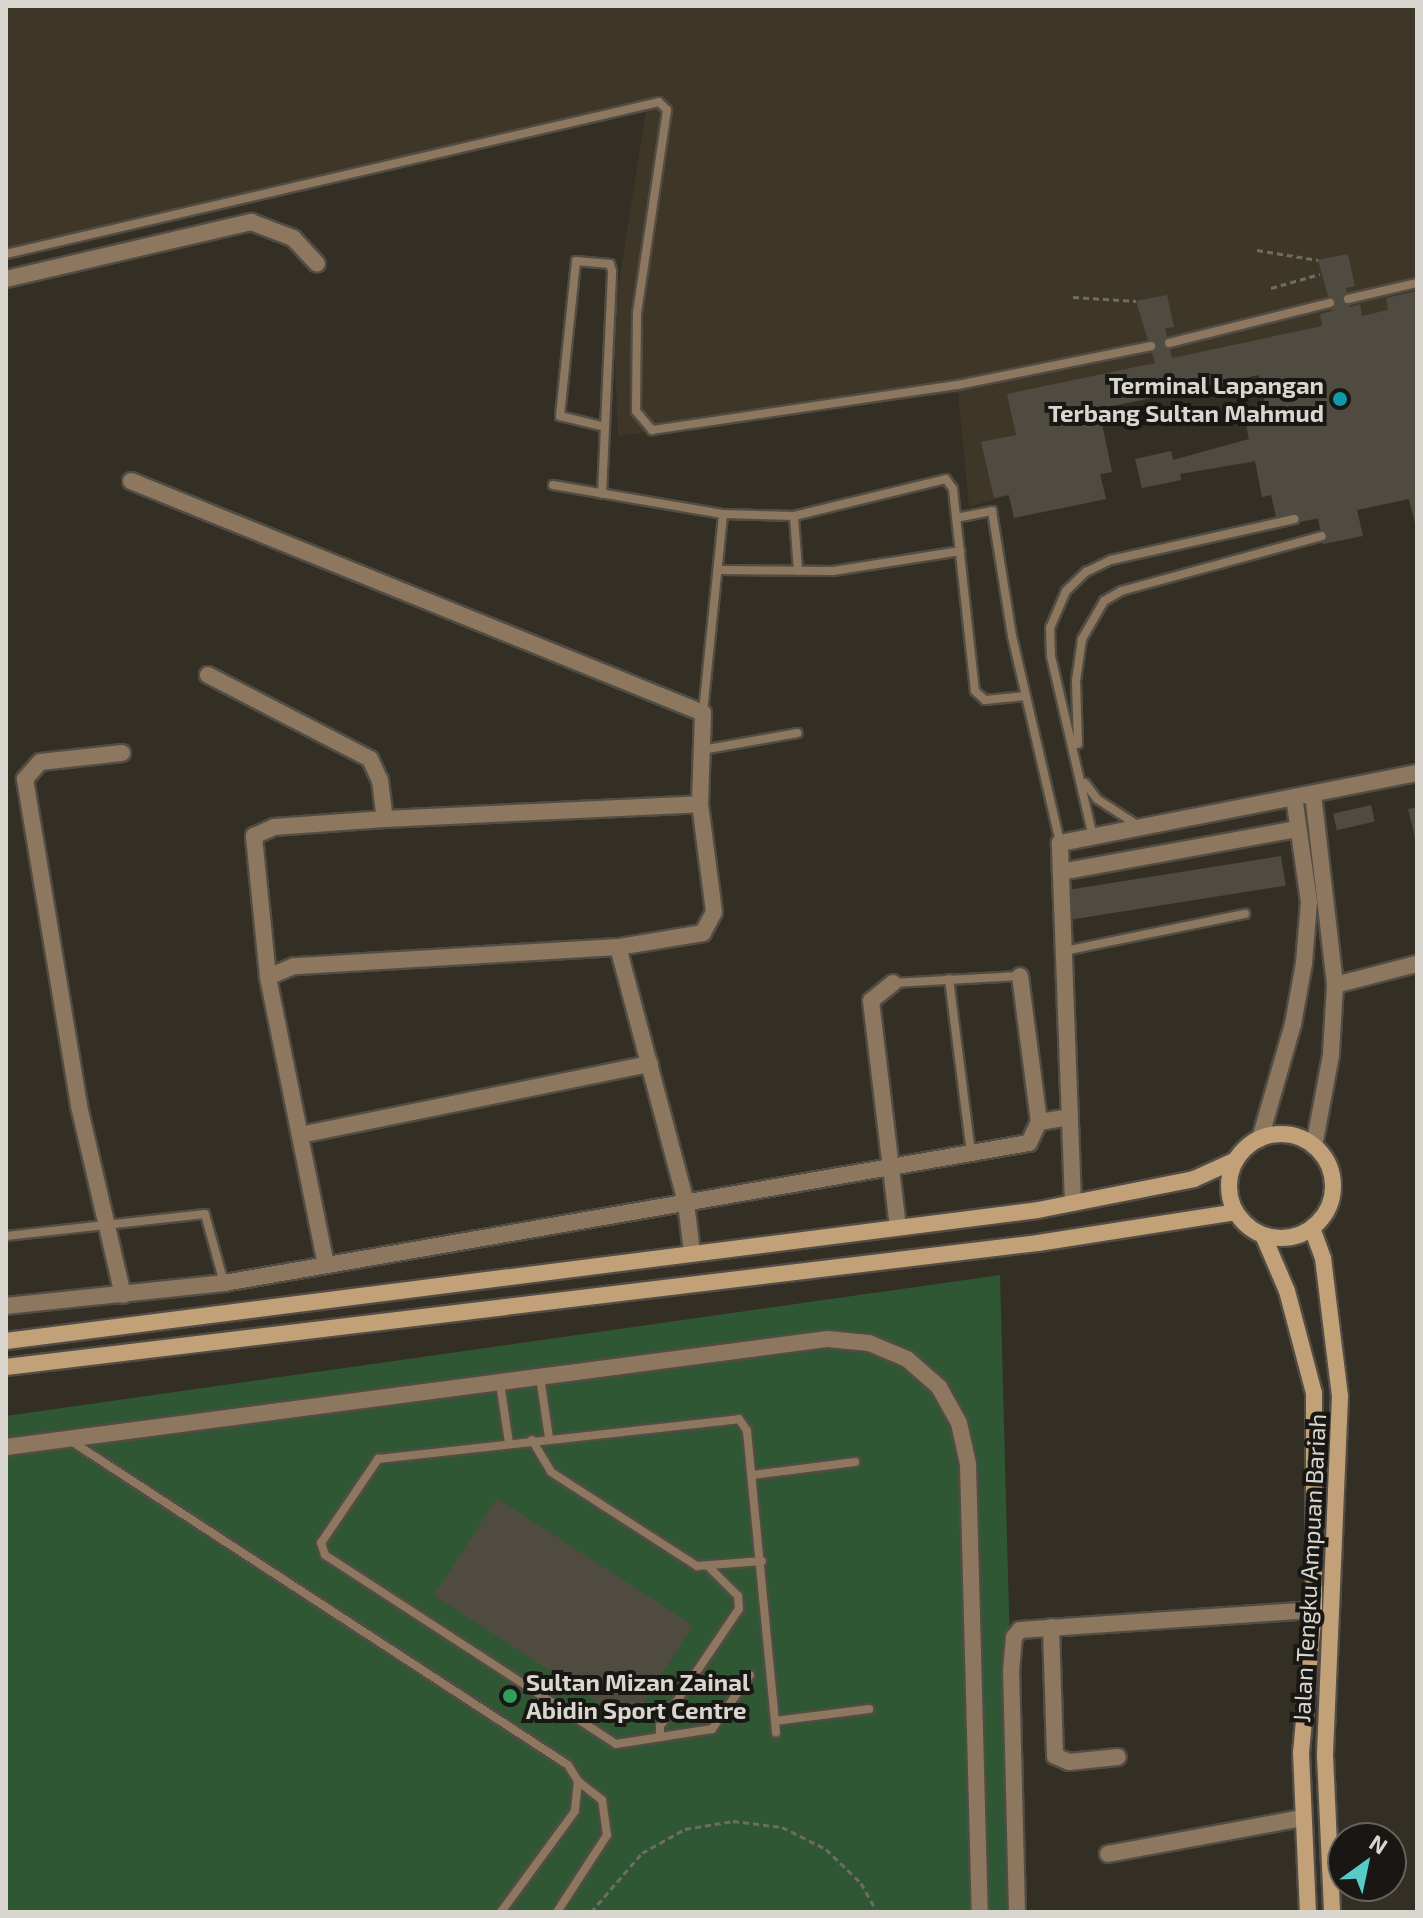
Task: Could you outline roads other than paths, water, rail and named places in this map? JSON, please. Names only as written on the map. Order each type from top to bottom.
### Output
[{"type":"main road","points":[[6,1341],[1073,1203],[1194,1179],[1236,1160],[1260,1139],[1280,1134],[1314,1146],[1325,1158],[1333,1188],[1323,1217],[1312,1228],[1280,1238],[1263,1235],[1236,1212],[1230,1177],[1236,1160]]},
{"type":"main road","points":[[6,1367],[1038,1243],[1236,1212]]},
{"type":"main road","name":"Jalan Tengku Ampuan Bariah","points":[[1312,1228],[1323,1258],[1340,1396],[1325,1756],[1332,1912]]},
{"type":"main road","name":"Jalan Tengku Ampuan Bariah","points":[[1263,1235],[1287,1291],[1314,1393],[1314,1610],[1301,1753],[1308,1912]]},
{"type":"street","points":[[6,279],[251,222],[293,238],[317,264]]},
{"type":"street","points":[[131,481],[703,713],[700,804],[714,912],[703,933],[688,939],[618,947],[294,966],[268,977]]},
{"type":"street","points":[[208,675],[370,759],[380,780],[385,819]]},
{"type":"street","points":[[122,753],[40,762],[25,779],[79,1106],[123,1295]]},
{"type":"street","points":[[1073,1203],[1060,843],[1417,773]]},
{"type":"street","points":[[1313,794],[1335,985],[1331,1055],[1314,1146]]},
{"type":"street","points":[[1260,1139],[1293,1024],[1304,963],[1309,902],[1294,797]]},
{"type":"street","points":[[326,1265],[268,977],[254,836],[274,827],[385,819],[700,804]]},
{"type":"street","points":[[1061,872],[1298,829]]},
{"type":"street","points":[[618,947],[686,1203],[692,1252]]},
{"type":"street","points":[[1335,985],[1417,964]]},
{"type":"street","points":[[6,1306],[224,1283],[1029,1143],[1039,1122],[1020,976]]},
{"type":"street","points":[[893,983],[871,1001],[898,1227]]},
{"type":"street","points":[[300,1135],[650,1064]]},
{"type":"street","points":[[1039,1122],[1070,1117]]},
{"type":"street","points":[[6,1447],[828,1339],[882,1348],[907,1359],[939,1387],[959,1423],[968,1464],[980,1912]]},
{"type":"street","points":[[1017,1912],[1012,1647],[1020,1630],[1314,1610]]},
{"type":"street","points":[[1051,1627],[1055,1756],[1069,1762],[1118,1757]]},
{"type":"street","points":[[1108,1854],[1302,1818]]},
{"type":"lane","points":[[6,254],[659,102],[667,110],[637,314],[636,411],[652,430],[958,385],[1151,346]]},
{"type":"lane","points":[[602,494],[612,271],[610,264],[576,261],[560,416],[605,427]]},
{"type":"lane","points":[[1348,299],[1417,283]]},
{"type":"lane","points":[[1169,343],[1330,303]]},
{"type":"lane","points":[[553,485],[723,514],[794,516],[946,479],[953,489],[975,691],[985,700],[1026,696]]},
{"type":"lane","points":[[956,518],[992,511],[1012,636],[1060,843]]},
{"type":"lane","points":[[703,713],[723,514]]},
{"type":"lane","points":[[794,516],[798,571]]},
{"type":"lane","points":[[1093,837],[1084,783],[1054,670],[1050,642],[1054,615],[1066,591],[1086,572],[1111,560],[1294,519]]},
{"type":"lane","points":[[1078,760],[1080,653],[1087,624],[1104,601],[1121,591],[1322,536]]},
{"type":"lane","points":[[718,570],[833,571],[960,551]]},
{"type":"lane","points":[[1012,636],[1022,635]]},
{"type":"lane","points":[[701,750],[797,733]]},
{"type":"lane","points":[[1084,783],[1097,799],[1141,828]]},
{"type":"lane","points":[[1064,951],[1245,914]]},
{"type":"lane","points":[[893,983],[1020,976]]},
{"type":"lane","points":[[949,979],[971,1153]]},
{"type":"lane","points":[[6,1236],[205,1214],[224,1283]]},
{"type":"lane","points":[[540,1377],[549,1438]]},
{"type":"lane","points":[[500,1383],[509,1443]]},
{"type":"lane","points":[[750,1675],[716,1726],[616,1744],[322,1552],[321,1543],[378,1459],[732,1417],[747,1431],[762,1561],[776,1733]]},
{"type":"lane","points":[[70,1440],[568,1765],[578,1781],[602,1800],[607,1835],[557,1912]]},
{"type":"lane","points":[[532,1440],[551,1472],[697,1566],[762,1561]]},
{"type":"lane","points":[[752,1475],[855,1462]]},
{"type":"lane","points":[[660,1737],[660,1726],[739,1609],[734,1591],[712,1575],[709,1567]]},
{"type":"lane","points":[[775,1721],[869,1709]]},
{"type":"lane","points":[[501,1912],[575,1811],[578,1781]]},
{"type":"place","name":"Terminal Lapangan Terbang Sultan Mahmud","points":[[1340,399]]},
{"type":"place","name":"Sultan Mizan Zainal Abidin Sport Centre","points":[[510,1696]]}]
